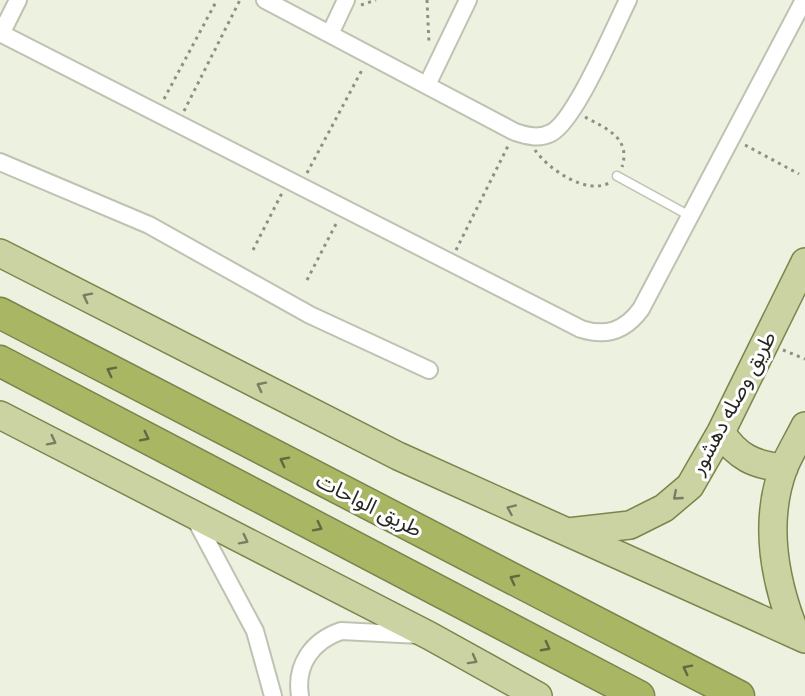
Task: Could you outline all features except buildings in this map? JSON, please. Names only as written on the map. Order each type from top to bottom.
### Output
[{"type":"highway","name":"طريق الواحات","points":[[0,313],[739,696]]},
{"type":"highway","name":"طريق الواحات","points":[[0,361],[639,696]]},
{"type":"main road","points":[[0,253],[398,456],[801,637]]},
{"type":"main road","name":"طريق وصله دهشور","points":[[565,532],[630,525],[664,508],[690,486],[721,432],[805,262]]},
{"type":"main road","points":[[0,415],[430,636],[538,696]]},
{"type":"main road","points":[[801,637],[778,588],[773,543],[779,486],[784,468],[805,426]]},
{"type":"main road","points":[[721,432],[730,446],[749,461],[784,468]]},
{"type":"street","points":[[18,0],[0,33],[581,329],[594,333],[608,333],[621,328],[637,315],[804,0]]},
{"type":"street","points":[[265,0],[521,134],[551,134],[561,127],[572,111],[628,0]]},
{"type":"street","points":[[330,34],[346,0]]},
{"type":"street","points":[[427,85],[468,0]]},
{"type":"street","points":[[0,162],[148,225],[310,315],[429,370]]},
{"type":"street","points":[[193,514],[255,631],[273,696]]},
{"type":"street","points":[[300,696],[299,678],[304,662],[318,642],[333,633],[340,631],[430,636]]},
{"type":"lane","points":[[618,176],[690,216]]},
{"type":"path","points":[[157,113],[217,0]]},
{"type":"path","points":[[177,123],[240,0]]},
{"type":"path","points":[[427,0],[429,45],[434,70]]},
{"type":"path","points":[[252,250],[370,56]]},
{"type":"path","points":[[450,262],[521,134],[546,164],[586,186],[604,186],[618,176],[625,155],[616,134],[572,111]]},
{"type":"path","points":[[731,138],[799,174]]},
{"type":"path","points":[[307,280],[344,208]]}]
